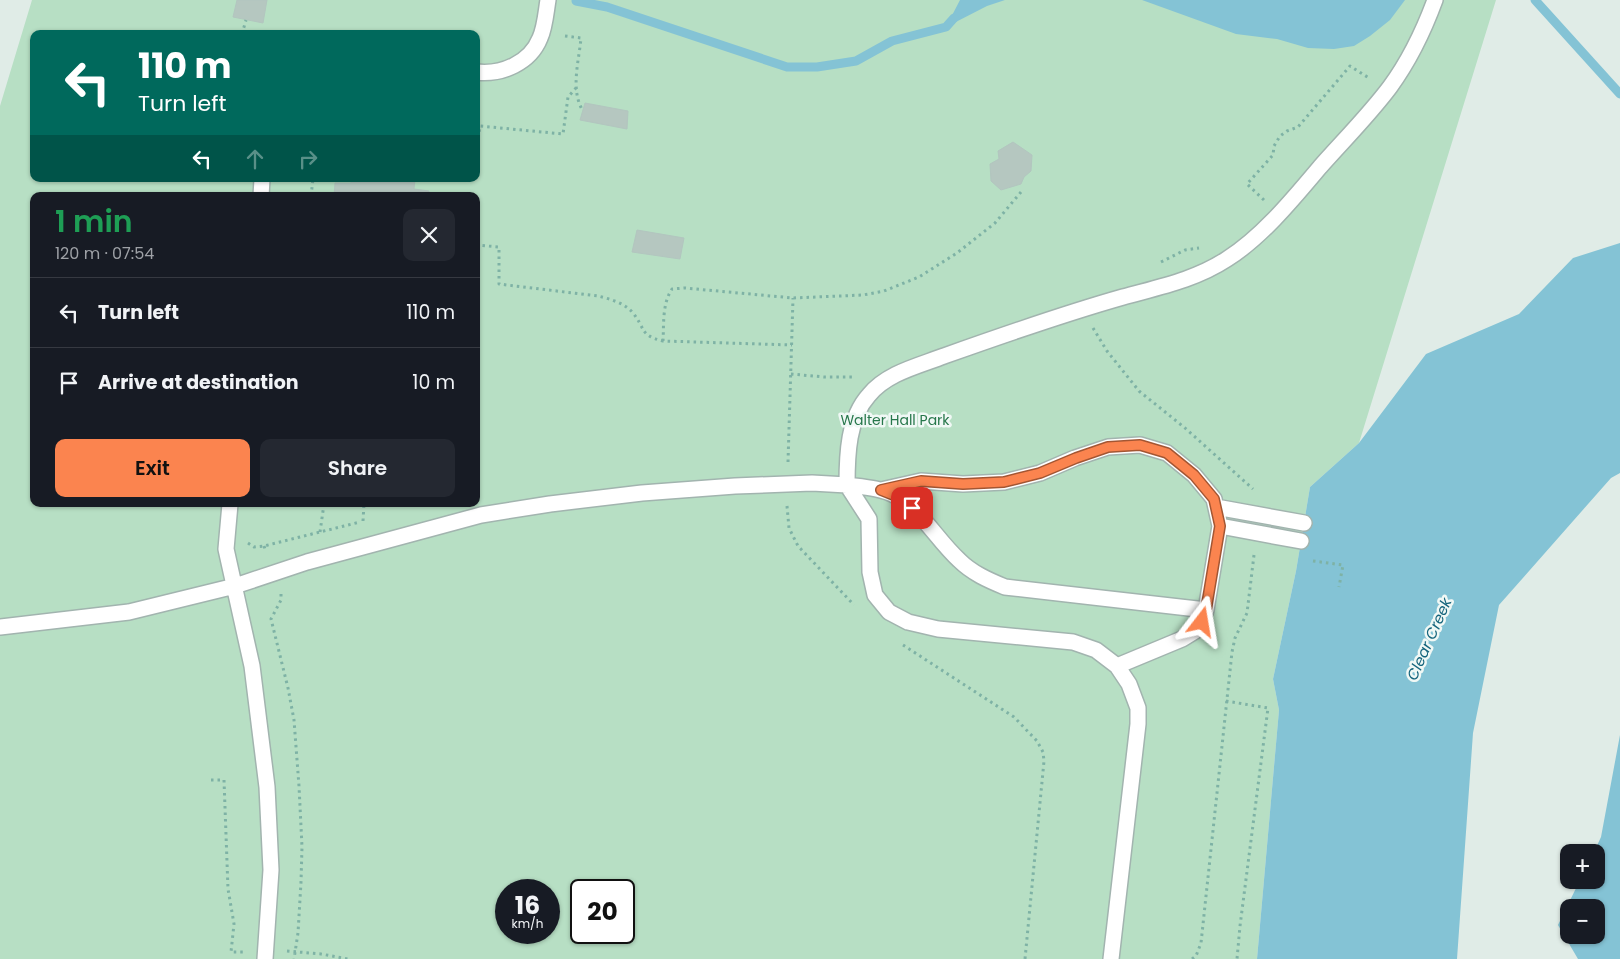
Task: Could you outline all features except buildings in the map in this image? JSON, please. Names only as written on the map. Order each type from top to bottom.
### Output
[{"type":"lane","points":[[480,72],[505,70],[530,55],[540,38],[548,0]]},
{"type":"lane","points":[[1112,959],[1138,724],[1138,708],[1129,684],[1117,666],[1096,650],[1073,642],[938,628],[908,622],[889,612],[874,595],[870,572],[869,519],[848,485],[848,449],[857,416],[867,396],[882,382],[906,371],[984,342],[1123,297],[1176,284],[1226,260],[1243,248],[1294,198],[1384,95],[1411,53],[1435,0]]},
{"type":"lane","points":[[881,490],[921,481],[963,484],[1004,482],[1040,473],[1108,447],[1140,445],[1167,453],[1194,475],[1214,499],[1216,507],[1220,526],[1206,610],[1202,622],[1195,631],[1182,639],[1117,666]]},
{"type":"lane","points":[[0,626],[129,612],[235,586],[307,562],[481,514],[642,493],[812,483],[848,485],[881,490],[896,496],[912,508],[959,560],[982,578],[1005,587],[1206,610]]},
{"type":"lane","points":[[230,507],[226,549],[252,666],[267,787],[271,870],[265,959]]},
{"type":"lane","points":[[1216,507],[1304,523]]},
{"type":"lane","points":[[1220,526],[1301,541]]},
{"type":"path","points":[[243,30],[246,20]]},
{"type":"path","points":[[563,35],[581,38],[576,88],[578,103],[583,110]]},
{"type":"path","points":[[1268,204],[1247,184],[1273,155],[1274,146],[1280,136],[1298,127],[1350,66],[1372,80]]},
{"type":"path","points":[[480,126],[563,134],[568,97],[576,88]]},
{"type":"path","points":[[663,341],[665,304],[667,296],[672,289],[684,288],[793,298],[884,291],[919,277],[957,254],[995,223],[1021,192]]},
{"type":"path","points":[[480,245],[499,247],[499,284],[598,296],[614,300],[633,313],[644,332],[652,338],[663,341],[792,345]]},
{"type":"path","points":[[1154,267],[1167,258],[1185,250],[1203,247]]},
{"type":"path","points":[[790,374],[824,378],[857,376]]},
{"type":"path","points":[[320,532],[324,507]]},
{"type":"path","points":[[362,521],[364,507]]},
{"type":"path","points":[[244,537],[248,544],[254,547],[264,546],[371,519]]},
{"type":"path","points":[[264,546],[282,594],[282,600],[271,619],[271,626],[288,688],[294,720],[299,786],[302,847],[301,882],[298,933],[294,959]]},
{"type":"path","points":[[1226,701],[1268,708],[1237,959]]},
{"type":"green space","name":"Walter Hall Park","points":[[32,0],[1496,0],[1359,443],[1310,487],[1296,571],[1273,679],[1279,710],[1257,959],[0,959],[0,106]]},
{"type":"water","points":[[960,0],[1005,0],[987,6],[946,27]]},
{"type":"water","points":[[1142,0],[1405,0],[1390,20],[1370,36],[1354,46],[1334,49],[1308,48],[1277,39],[1236,34]]},
{"type":"water","name":"Clear Creek","points":[[1620,243],[1620,473],[1611,478],[1499,605],[1473,733],[1457,959],[1257,959],[1279,710],[1273,679],[1296,571],[1310,487],[1359,443],[1426,354],[1519,314],[1573,258]]},
{"type":"water","points":[[1620,735],[1620,959],[1578,959],[1569,944],[1605,944],[1605,899],[1571,899],[1576,889],[1605,889],[1605,844],[1598,844],[1601,837]]},
{"type":"waterway","points":[[1535,0],[1620,94]]},
{"type":"waterway","points":[[576,1],[607,7],[787,67],[817,67],[856,61],[892,41],[946,27],[954,18]]},
{"type":"route","points":[[912,508],[896,496],[881,490],[921,481],[963,484],[1004,482],[1040,473],[1108,447],[1140,445],[1167,453],[1194,475],[1214,499],[1220,526],[1206,610],[1202,622]]}]
